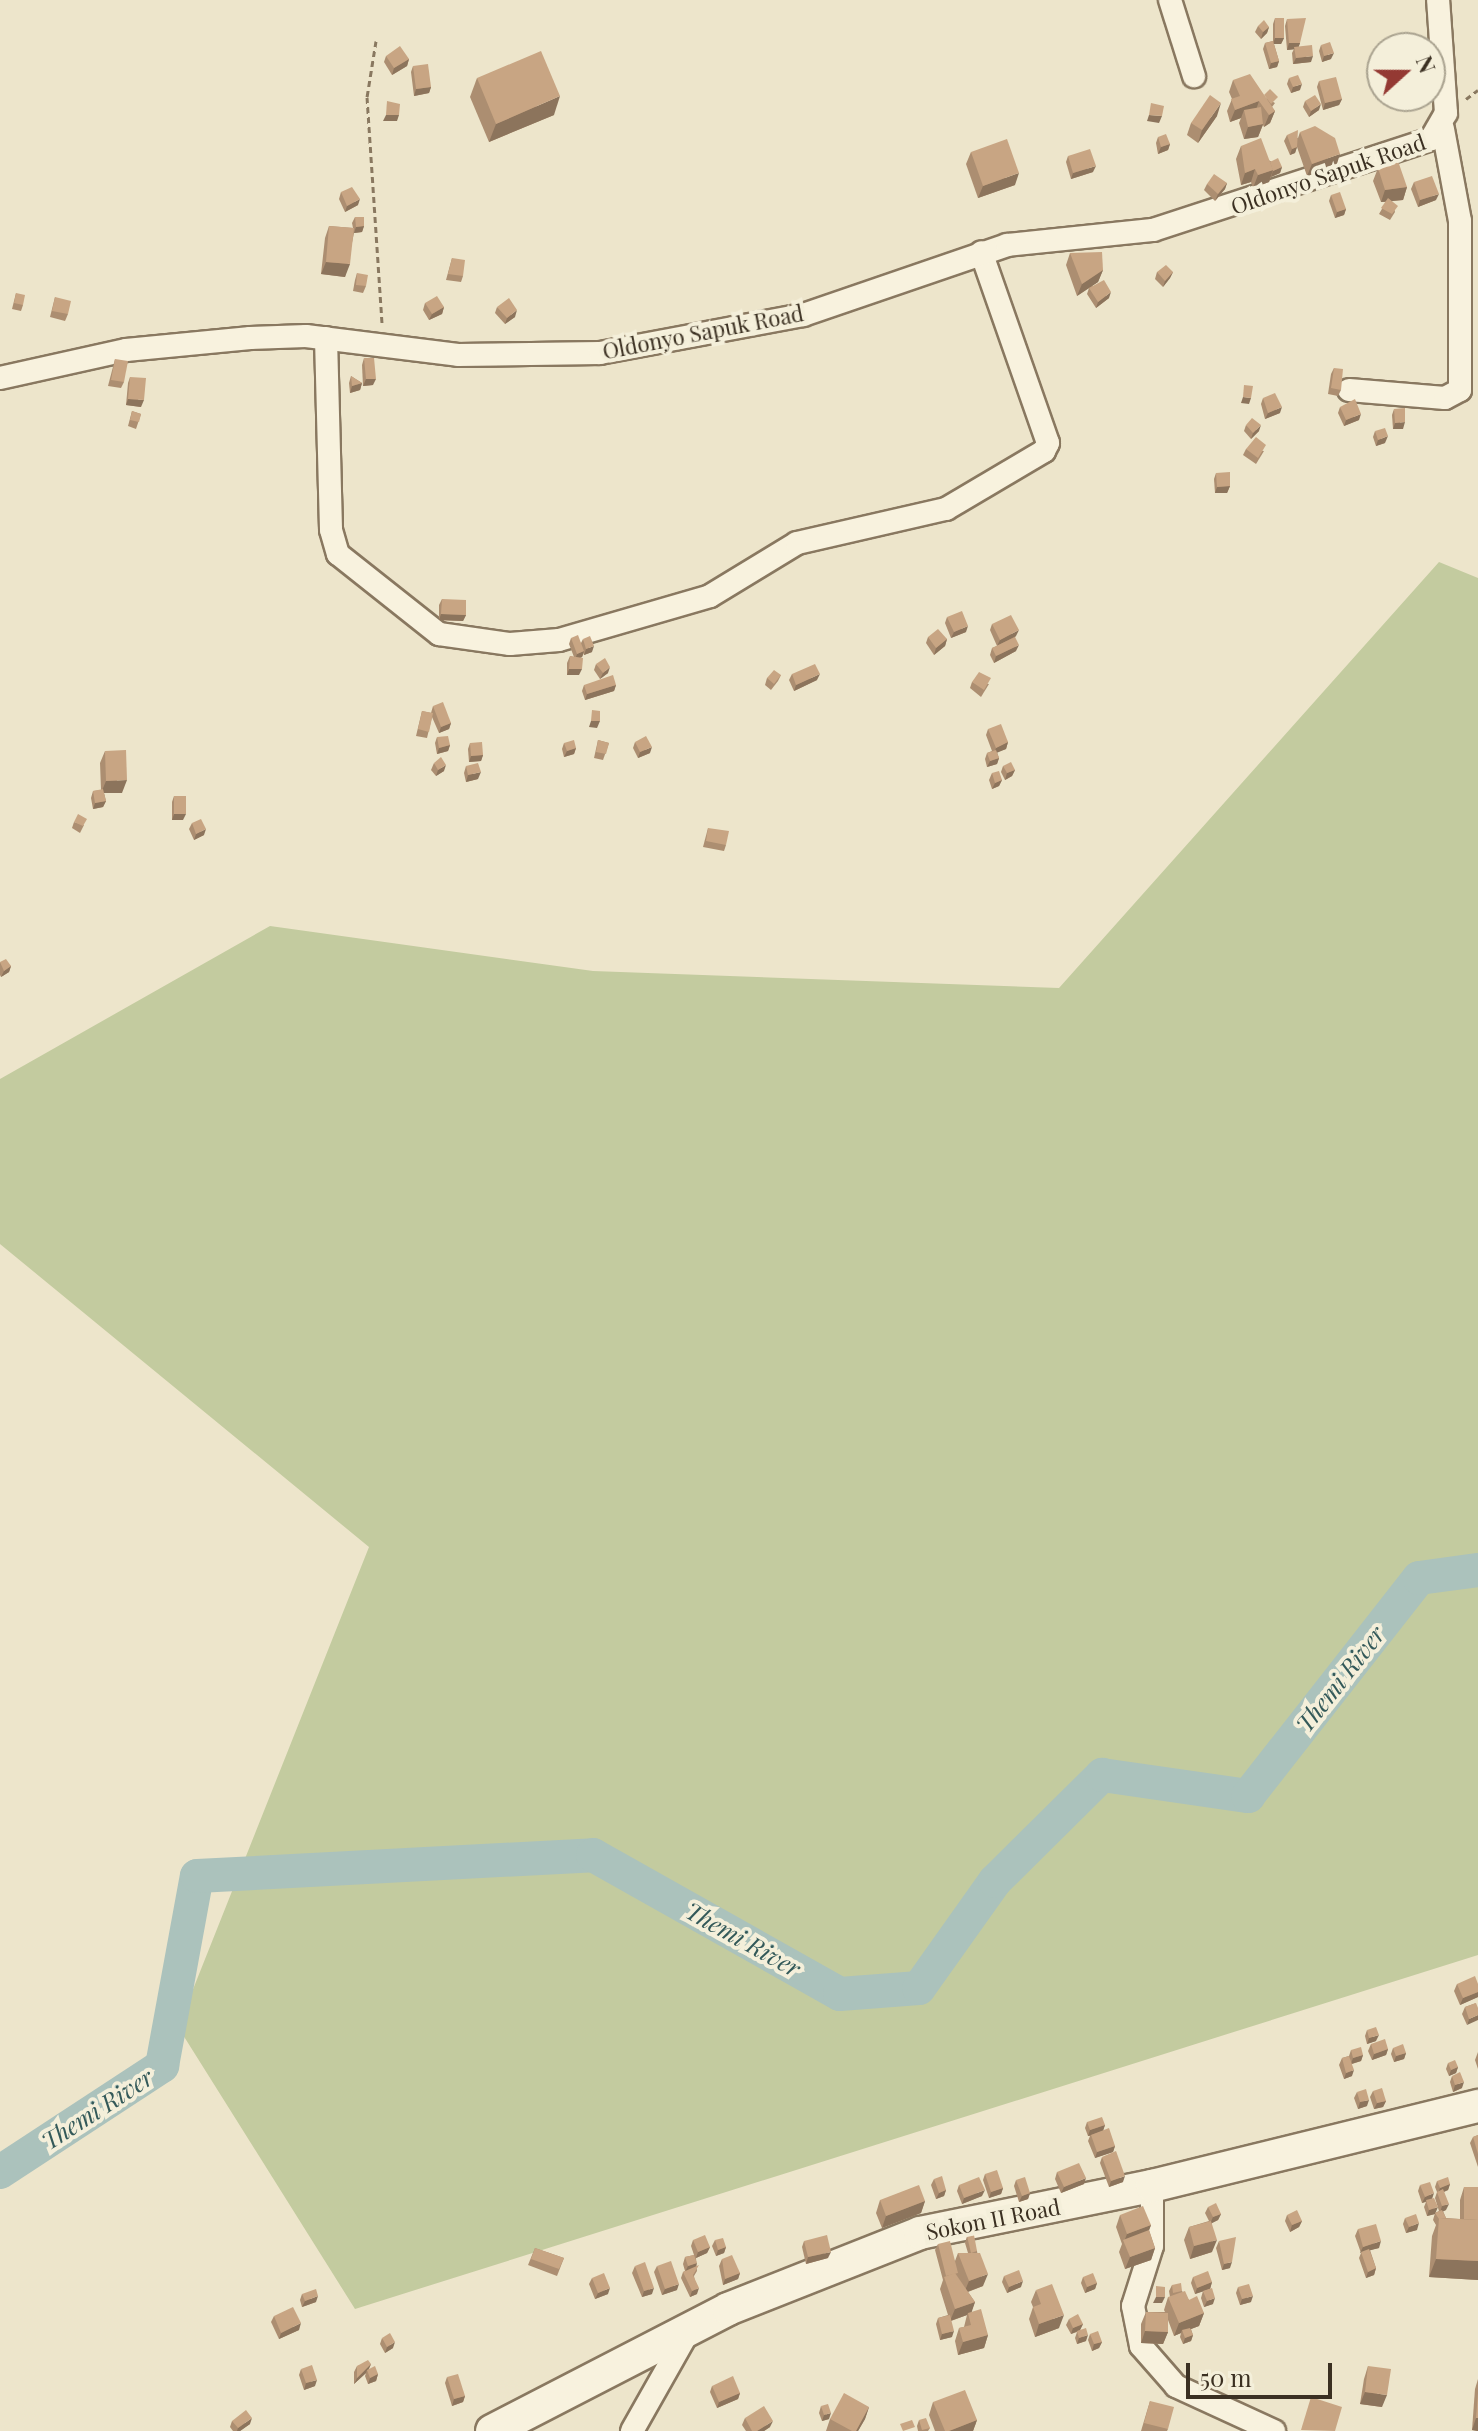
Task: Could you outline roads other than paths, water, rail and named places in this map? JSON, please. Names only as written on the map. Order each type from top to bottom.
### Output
[{"type":"street","points":[[1170,0],[1194,76]]},
{"type":"street","name":"Oldonyo Sapuk Road","points":[[0,378],[126,350],[326,338],[458,355],[612,351],[803,315],[981,252],[1153,230],[1414,148],[1443,129],[1438,0]]},
{"type":"street","points":[[1349,390],[1445,398],[1460,390],[1460,221],[1443,129]]},
{"type":"street","points":[[326,338],[331,530],[338,554],[439,634],[510,644],[559,640],[710,596],[797,543],[935,513],[1044,451],[1048,443],[981,252]]},
{"type":"street","name":"Sokon II Road","points":[[492,2431],[689,2331],[920,2233],[1152,2186],[1478,2106]]},
{"type":"street","points":[[1152,2186],[1152,2246],[1133,2306],[1141,2346],[1176,2386],[1274,2431]]},
{"type":"street","points":[[632,2431],[689,2331]]},
{"type":"waterway","name":"Themi River","points":[[0,2172],[162,2066],[197,1876],[593,1855],[840,1994],[919,1988],[995,1881],[1102,1775],[1248,1796],[1419,1578],[1478,1570]]}]
